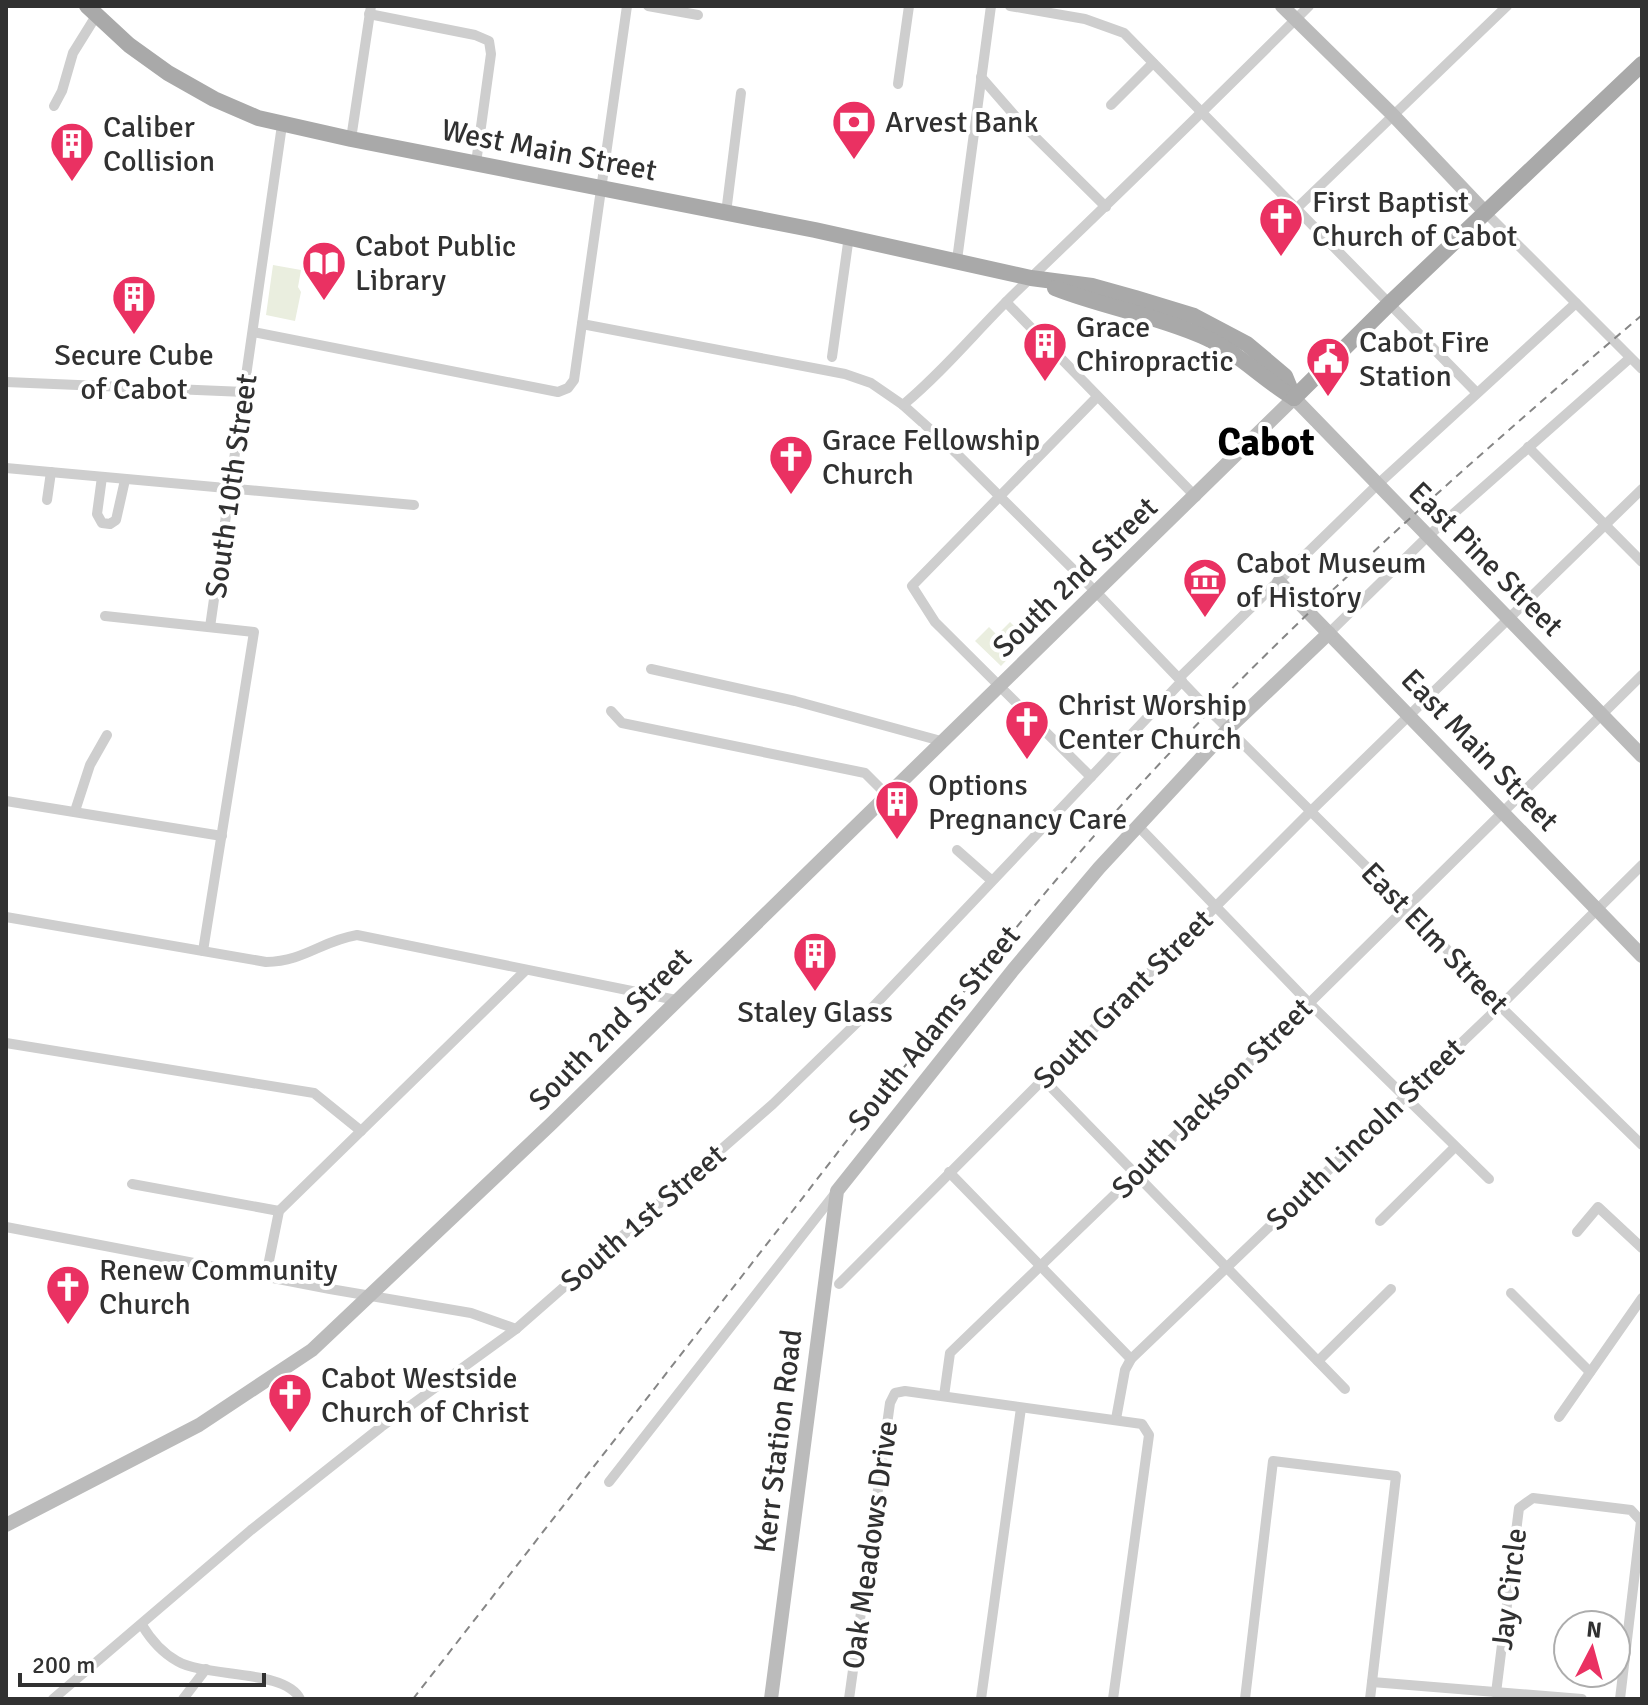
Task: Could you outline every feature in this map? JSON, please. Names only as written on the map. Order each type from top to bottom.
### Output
[{"type":"main road","points":[[1282,6],[1392,114],[1485,212]]},
{"type":"main road","name":"West Main Street","points":[[91,11],[145,58],[193,88],[235,109],[282,125],[849,236],[1031,278],[1083,299],[1168,322],[1206,337],[1243,359],[1294,398]]},
{"type":"main road","points":[[1294,398],[1642,64]]},
{"type":"main road","name":"East Pine Street","points":[[1294,398],[1642,756]]},
{"type":"main road","name":"South 2nd Street","points":[[6,1525],[162,1446],[312,1350],[1097,593],[1294,398]]},
{"type":"main road","name":"East Main Street","points":[[1279,582],[1642,956]]},
{"type":"main road","name":"South Adams Street","points":[[837,1191],[1013,970],[1138,826],[1229,728],[1329,633]]},
{"type":"main road","name":"Kerr Station Road","points":[[771,1699],[837,1191]]},
{"type":"street","points":[[253,332],[558,392],[568,388],[574,380],[627,6]]},
{"type":"street","points":[[648,6],[698,15]]},
{"type":"street","points":[[898,84],[909,6]]},
{"type":"street","points":[[957,260],[991,6]]},
{"type":"street","points":[[1010,6],[1085,19],[1124,33],[1476,392]]},
{"type":"street","points":[[907,401],[1203,114],[1309,6]]},
{"type":"street","points":[[1297,208],[1507,6]]},
{"type":"street","points":[[351,139],[370,10],[489,41],[491,54],[476,163]]},
{"type":"street","points":[[54,106],[91,11]]},
{"type":"street","points":[[1111,105],[1153,63]]},
{"type":"street","points":[[981,77],[1022,124],[1106,207]]},
{"type":"street","points":[[726,213],[741,93]]},
{"type":"street","name":"South 10th Street","points":[[203,951],[254,632],[210,627],[282,125]]},
{"type":"street","points":[[1485,212],[1642,369]]},
{"type":"street","points":[[832,357],[849,236]]},
{"type":"street","points":[[1006,302],[1196,497]]},
{"type":"street","name":"South 1st Street","points":[[53,1699],[251,1530],[381,1427],[516,1329],[620,1241],[827,1054],[1180,680],[1377,485],[1576,303]]},
{"type":"street","name":"East Elm Street","points":[[582,324],[845,374],[907,401],[1407,907],[1500,1006],[1642,1145]]},
{"type":"street","points":[[1329,633],[1427,537],[1630,358]]},
{"type":"street","points":[[6,382],[245,392]]},
{"type":"street","points":[[1091,777],[935,622],[912,586],[1097,397]]},
{"type":"street","points":[[1528,447],[1642,562]]},
{"type":"street","points":[[6,468],[414,505]]},
{"type":"street","points":[[47,500],[51,472]]},
{"type":"street","points":[[102,477],[97,514],[102,523],[110,524],[116,520],[125,480]]},
{"type":"street","name":"South Grant Street","points":[[839,1284],[1311,811],[1642,489]]},
{"type":"street","points":[[105,616],[210,627]]},
{"type":"street","points":[[651,669],[795,701],[941,741]]},
{"type":"street","name":"South Jackson Street","points":[[944,1396],[950,1353],[1642,675]]},
{"type":"street","points":[[611,711],[622,723],[865,773],[887,795]]},
{"type":"street","points":[[75,811],[90,765],[107,735]]},
{"type":"street","points":[[6,801],[222,836]]},
{"type":"street","points":[[1138,826],[1308,1002],[1489,1179]]},
{"type":"street","points":[[957,850],[991,880]]},
{"type":"street","name":"South Lincoln Street","points":[[1116,1419],[1125,1370],[1131,1359],[1500,1006],[1642,865]]},
{"type":"street","points":[[6,917],[266,962],[287,962],[342,938],[357,935],[676,1000]]},
{"type":"street","points":[[266,1276],[279,1211],[525,971]]},
{"type":"street","points":[[6,1043],[314,1093],[361,1131]]},
{"type":"street","points":[[1043,1079],[1345,1389]]},
{"type":"street","points":[[1380,1221],[1455,1147]]},
{"type":"street","points":[[949,1172],[1131,1359]]},
{"type":"street","points":[[132,1184],[279,1211]]},
{"type":"street","name":"South Adams Street","points":[[609,1482],[837,1191]]},
{"type":"street","points":[[1577,1232],[1598,1207],[1642,1248]]},
{"type":"street","points":[[6,1227],[471,1313],[516,1329]]},
{"type":"street","points":[[1318,1361],[1391,1289]]},
{"type":"street","points":[[1511,1293],[1590,1372]]},
{"type":"street","points":[[1559,1417],[1642,1298]]},
{"type":"street","name":"Oak Meadows Drive","points":[[849,1699],[890,1403],[895,1393],[905,1391],[1142,1424],[1149,1435],[1113,1699]]},
{"type":"street","points":[[981,1699],[1021,1408]]},
{"type":"street","points":[[1245,1699],[1273,1461],[1396,1476],[1370,1699]]},
{"type":"street","name":"Jay Circle","points":[[1496,1693],[1519,1508],[1533,1498],[1631,1510],[1641,1521],[1620,1699]]},
{"type":"street","points":[[142,1625],[154,1645],[179,1663],[282,1683],[299,1694],[300,1699]]},
{"type":"street","points":[[183,1699],[206,1669]]},
{"type":"street","points":[[1372,1682],[1582,1699]]},
{"type":"shaded area","points":[[273,265],[301,270],[298,287],[301,292],[295,321],[266,315]]},
{"type":"shaded area","points":[[1010,622],[1027,639],[1001,666],[975,641],[989,627],[997,635]]},
{"type":"railway","points":[[413,1699],[905,1066],[1101,828],[1295,626],[1501,437],[1642,315]]},
{"type":"place","name":"Arvest Bank","points":[[854,161]]},
{"type":"place","name":"Caliber Collision","points":[[72,183]]},
{"type":"place","name":"First Baptist Church of Cabot","points":[[1281,258]]},
{"type":"place","name":"Cabot Public Library","points":[[324,302]]},
{"type":"place","name":"Secure Cube of Cabot","points":[[134,336]]},
{"type":"place","name":"Grace Chiropractic","points":[[1045,383]]},
{"type":"place","name":"Cabot Fire Station","points":[[1328,398]]},
{"type":"place","name":"Grace Fellowship Church","points":[[791,496]]},
{"type":"place","name":"Cabot Museum of History","points":[[1205,619]]},
{"type":"place","name":"Christ Worship Center Church","points":[[1027,761]]},
{"type":"place","name":"Options Pregnancy Care","points":[[897,841]]},
{"type":"place","name":"Staley Glass","points":[[815,993]]},
{"type":"place","name":"Renew Community Church","points":[[68,1326]]},
{"type":"place","name":"Cabot Westside Church of Christ","points":[[290,1434]]},
{"type":"district","name":"Cabot","points":[[1266,442]]}]
